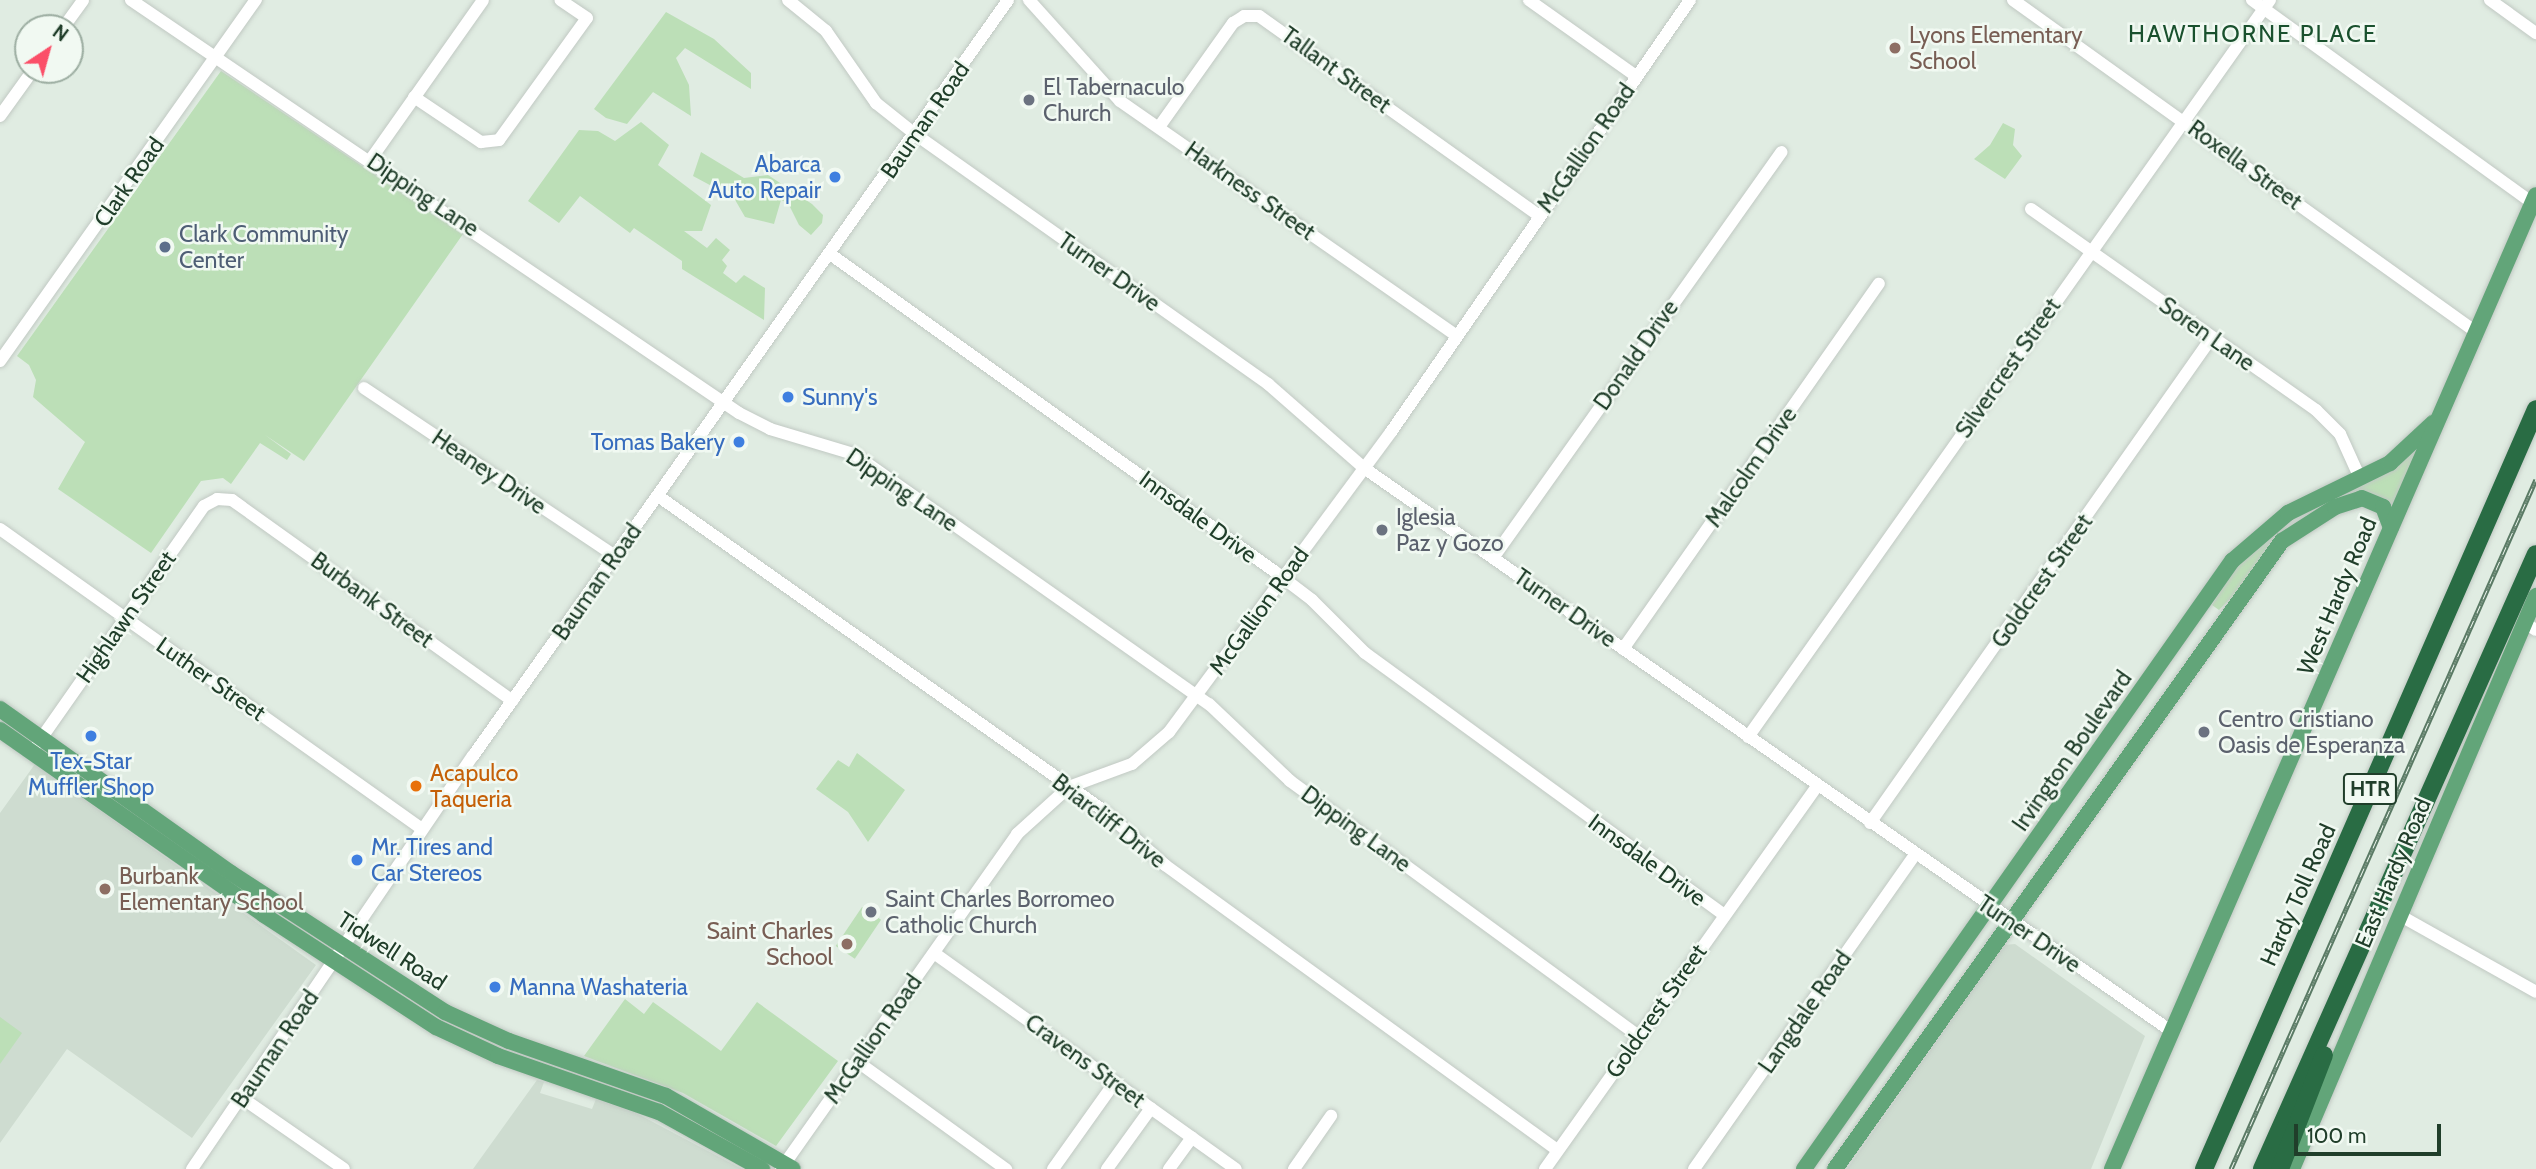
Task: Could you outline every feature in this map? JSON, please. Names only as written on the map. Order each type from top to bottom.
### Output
[{"type":"highway","name":"Hardy Toll Road","points":[[2204,1169],[2536,409]]},
{"type":"highway","name":"HTR","points":[[2262,1169],[2536,554]]},
{"type":"highway","points":[[2280,1169],[2324,1056],[2335,1003]]},
{"type":"main road","name":"West Hardy Road","points":[[2112,1169],[2391,528],[2434,421],[2534,199]]},
{"type":"main road","name":"Irvington Boulevard","points":[[1804,1169],[2232,561],[2288,513],[2397,458],[2434,421]]},
{"type":"main road","name":"Irvington Boulevard","points":[[1835,1169],[2260,566],[2298,528],[2361,498],[2383,507],[2391,528]]},
{"type":"main road","points":[[2288,513],[2298,528]]},
{"type":"main road","name":"East Hardy Road","points":[[2292,1169],[2399,915],[2530,626],[2536,596]]},
{"type":"main road","points":[[2196,615],[2216,628]]},
{"type":"main road","name":"Tidwell Road","points":[[0,709],[138,806],[227,880],[333,962],[436,1027],[498,1056],[659,1112],[762,1169]]},
{"type":"main road","name":"Tidwell Road","points":[[0,730],[127,820],[343,947],[445,1012],[509,1041],[667,1096],[786,1167]]},
{"type":"main road","points":[[2066,798],[2087,811]]},
{"type":"main road","points":[[127,820],[138,806]]},
{"type":"main road","points":[[436,1027],[445,1012]]},
{"type":"main road","points":[[1889,1051],[1908,1065]]},
{"type":"main road","points":[[560,1077],[572,1061]]},
{"type":"main road","points":[[659,1112],[667,1096]]},
{"type":"street","name":"Dipping Lane","points":[[131,0],[371,159],[725,403],[770,429],[855,454],[1197,696],[1290,781],[1639,1036]]},
{"type":"street","name":"Clark Road","points":[[0,361],[256,0]]},
{"type":"street","points":[[371,159],[482,0]]},
{"type":"street","points":[[414,97],[481,142],[499,140],[587,18],[560,0]]},
{"type":"street","name":"Turner Drive","points":[[789,0],[826,31],[876,103],[915,134],[1268,384],[1364,468],[1989,907],[2171,1031]]},
{"type":"street","name":"Bauman Road","points":[[192,1169],[422,829],[1008,0]]},
{"type":"street","name":"Harkness Street","points":[[1029,0],[1104,87],[1456,335]]},
{"type":"street","points":[[1530,0],[1636,76]]},
{"type":"street","name":"McGallion Road","points":[[786,1167],[1017,834],[1069,788],[1108,774],[1151,751],[1197,696],[1364,468],[1690,0]]},
{"type":"street","name":"Roxella Street","points":[[2013,0],[2476,332]]},
{"type":"street","points":[[2252,0],[2267,5],[2534,199]]},
{"type":"street","points":[[2490,0],[2536,33]]},
{"type":"street","name":"Silvercrest Street","points":[[1748,737],[2090,251],[2267,5]]},
{"type":"street","name":"Tallant Street","points":[[1159,127],[1233,23],[1244,16],[1259,16],[1538,215]]},
{"type":"street","points":[[0,116],[23,84]]},
{"type":"street","name":"Donald Drive","points":[[1493,558],[1781,152]]},
{"type":"street","name":"Soren Lane","points":[[2031,209],[2329,421],[2351,454],[2360,478]]},
{"type":"street","name":"Innsdale Drive","points":[[830,254],[1284,579],[1365,653],[1724,915]]},
{"type":"street","name":"Malcolm Drive","points":[[1623,649],[1879,284]]},
{"type":"street","name":"Goldcrest Street","points":[[1870,823],[2212,337]]},
{"type":"street","name":"Heaney Drive","points":[[364,388],[615,556]]},
{"type":"street","name":"Briarcliff Drive","points":[[658,496],[1123,825],[1165,865],[1557,1150]]},
{"type":"street","name":"Highlawn Street","points":[[32,753],[204,506],[217,499],[232,500]]},
{"type":"street","name":"Burbank Street","points":[[232,500],[513,701]]},
{"type":"street","name":"Luther Street","points":[[0,529],[422,829]]},
{"type":"street","name":"Goldcrest Street","points":[[1545,1169],[1817,786]]},
{"type":"street","name":"Langdale Road","points":[[1693,1169],[1916,855]]},
{"type":"street","points":[[2399,915],[2536,992]]},
{"type":"street","name":"Cravens Street","points":[[934,953],[1236,1169]]},
{"type":"street","points":[[858,1062],[1006,1169]]},
{"type":"street","points":[[1053,1169],[1115,1082]]},
{"type":"street","points":[[242,1098],[344,1169]]},
{"type":"street","points":[[1107,1169],[1151,1108]]},
{"type":"street","points":[[1294,1169],[1331,1116]]},
{"type":"street","points":[[1169,1169],[1192,1137]]},
{"type":"shaded area","name":"Burbank Elementary School","points":[[35,764],[316,965],[192,1138],[67,1049],[0,1143],[0,813]]},
{"type":"shaded area","points":[[2015,944],[2145,1036],[2091,1169],[1847,1169],[2004,945]]},
{"type":"shaded area","points":[[537,1080],[544,1082],[540,1093],[592,1109],[596,1099],[634,1112],[742,1169],[473,1169]]},
{"type":"green space","points":[[666,12],[714,39],[751,73],[751,89],[685,48],[676,58],[689,85],[691,116],[653,92],[627,124],[606,118],[594,109]]},
{"type":"green space","points":[[221,71],[463,234],[304,461],[265,435],[291,454],[287,460],[260,443],[231,484],[223,478],[201,481],[151,553],[58,489],[85,442],[33,397],[36,380],[29,365],[17,356]]},
{"type":"green space","points":[[641,122],[669,145],[658,165],[711,205],[702,231],[684,231],[707,248],[716,238],[730,250],[722,260],[727,266],[723,273],[736,283],[744,275],[765,288],[764,320],[682,269],[682,261],[634,228],[630,233],[580,196],[559,223],[528,201],[579,130],[598,131],[615,141]]},
{"type":"green space","points":[[2003,123],[2015,129],[2013,145],[2022,156],[2005,179],[1974,159],[1990,145]]},
{"type":"green space","points":[[701,152],[744,178],[768,175],[812,204],[823,215],[822,223],[811,235],[799,225],[788,203],[781,200],[774,224],[745,217],[734,198],[693,176]]},
{"type":"green space","points":[[2414,451],[2417,454],[2394,506],[2385,501],[2309,514],[2306,509]]},
{"type":"green space","points":[[2283,524],[2287,529],[2232,597],[2219,610],[2212,605],[2237,566]]},
{"type":"green space","points":[[857,753],[905,790],[868,842],[848,812],[816,789],[838,760],[849,767]]},
{"type":"green space","points":[[862,907],[881,920],[855,959],[836,946]]},
{"type":"green space","points":[[625,999],[644,1014],[653,1002],[721,1051],[757,1002],[838,1061],[776,1146],[683,1093],[584,1056]]},
{"type":"green space","points":[[0,1017],[22,1033],[0,1064]]},
{"type":"railway","points":[[2231,1169],[2536,479]]},
{"type":"place","name":"Lyons Elementary School","points":[[1895,48]]},
{"type":"place","name":"El Tabernaculo Church","points":[[1029,100]]},
{"type":"place","name":"Abarca Auto Repair","points":[[835,177]]},
{"type":"place","name":"Clark Community Center","points":[[165,247]]},
{"type":"place","name":"Sunny's","points":[[788,397]]},
{"type":"place","name":"Tomas Bakery","points":[[739,442]]},
{"type":"place","name":"Iglesia Paz y Gozo","points":[[1382,530]]},
{"type":"place","name":"Centro Cristiano Oasis de Esperanza","points":[[2204,732]]},
{"type":"place","name":"Tex-Star Muffler Shop","points":[[91,736]]},
{"type":"place","name":"Acapulco Taqueria","points":[[416,786]]},
{"type":"place","name":"Mr. Tires and Car Stereos","points":[[357,860]]},
{"type":"place","name":"Burbank Elementary School","points":[[105,889]]},
{"type":"place","name":"Saint Charles Borromeo Catholic Church","points":[[871,912]]},
{"type":"place","name":"Saint Charles School","points":[[847,944]]},
{"type":"place","name":"Manna Washateria","points":[[495,987]]},
{"type":"district","name":"HAWTHORNE PLACE","points":[[2253,34]]}]
